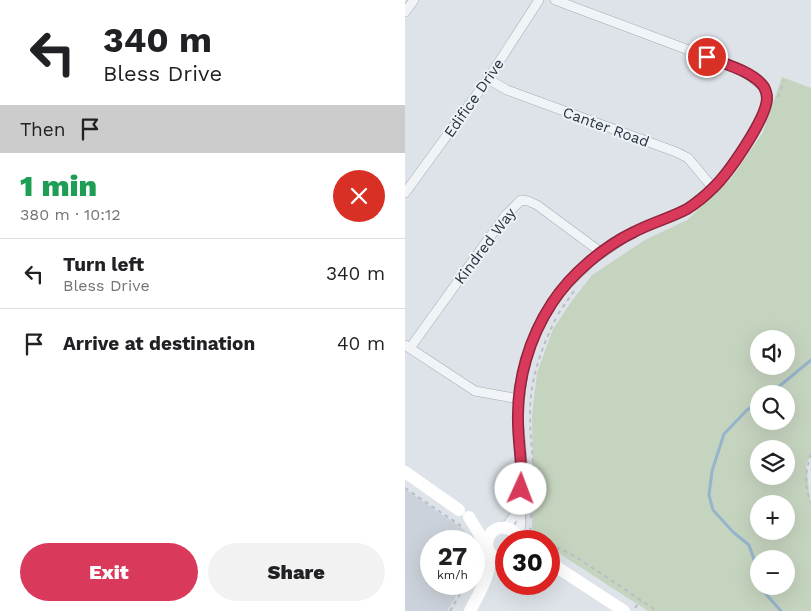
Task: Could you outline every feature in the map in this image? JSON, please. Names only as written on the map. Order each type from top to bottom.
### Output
[{"type":"street","points":[[405,12],[414,0]]},
{"type":"street","name":"Edifice Drive","points":[[405,193],[488,79],[539,0]]},
{"type":"street","points":[[520,530],[523,470],[518,421],[519,399],[528,352],[543,318],[575,274],[602,253],[633,232],[687,209],[713,188],[727,172],[747,142],[763,114],[767,97],[764,87],[742,70],[555,0]]},
{"type":"street","name":"Canter Road","points":[[488,79],[507,90],[688,158],[713,188]]},
{"type":"street","name":"Kindred Way","points":[[407,346],[505,216],[521,200],[537,205],[602,253]]},
{"type":"street","points":[[407,346],[475,391],[519,399]]},
{"type":"street","points":[[405,472],[463,518],[471,530]]},
{"type":"street","points":[[485,547],[489,534],[508,524],[520,508]]},
{"type":"street","points":[[463,518],[481,524],[512,530]]},
{"type":"street","points":[[485,552],[491,561],[485,578]]},
{"type":"street","points":[[560,570],[624,611]]},
{"type":"street","points":[[485,585],[495,573]]},
{"type":"street","points":[[470,611],[478,595]]},
{"type":"path","points":[[776,102],[784,81]]},
{"type":"path","points":[[532,530],[530,523],[535,472],[530,414],[533,375],[543,344],[557,315],[577,286]]},
{"type":"path","points":[[811,454],[806,468],[807,494],[811,503]]},
{"type":"path","points":[[405,488],[463,518]]},
{"type":"path","points":[[560,549],[573,555],[657,611]]},
{"type":"path","points":[[450,611],[459,595]]},
{"type":"path","points":[[633,611],[641,600]]},
{"type":"shaded area","points":[[405,489],[464,530],[420,530],[420,595],[456,595],[447,611],[405,611]]},
{"type":"green space","points":[[782,77],[811,88],[811,457],[806,463],[811,508],[811,611],[648,611],[560,554],[560,530],[533,530],[532,528],[532,415],[537,373],[553,329],[592,275],[645,240],[687,220],[730,180],[763,132]]},
{"type":"waterway","points":[[781,385],[811,360]]},
{"type":"waterway","points":[[750,408],[724,434],[712,471],[709,495],[713,510],[733,532],[749,545],[757,568],[755,582],[781,611]]},
{"type":"route","points":[[521,489],[523,470],[518,434],[521,382],[528,352],[535,334],[553,302],[575,274],[595,258],[633,232],[687,209],[713,188],[727,172],[763,114],[767,97],[764,87],[742,70],[707,57]]}]
